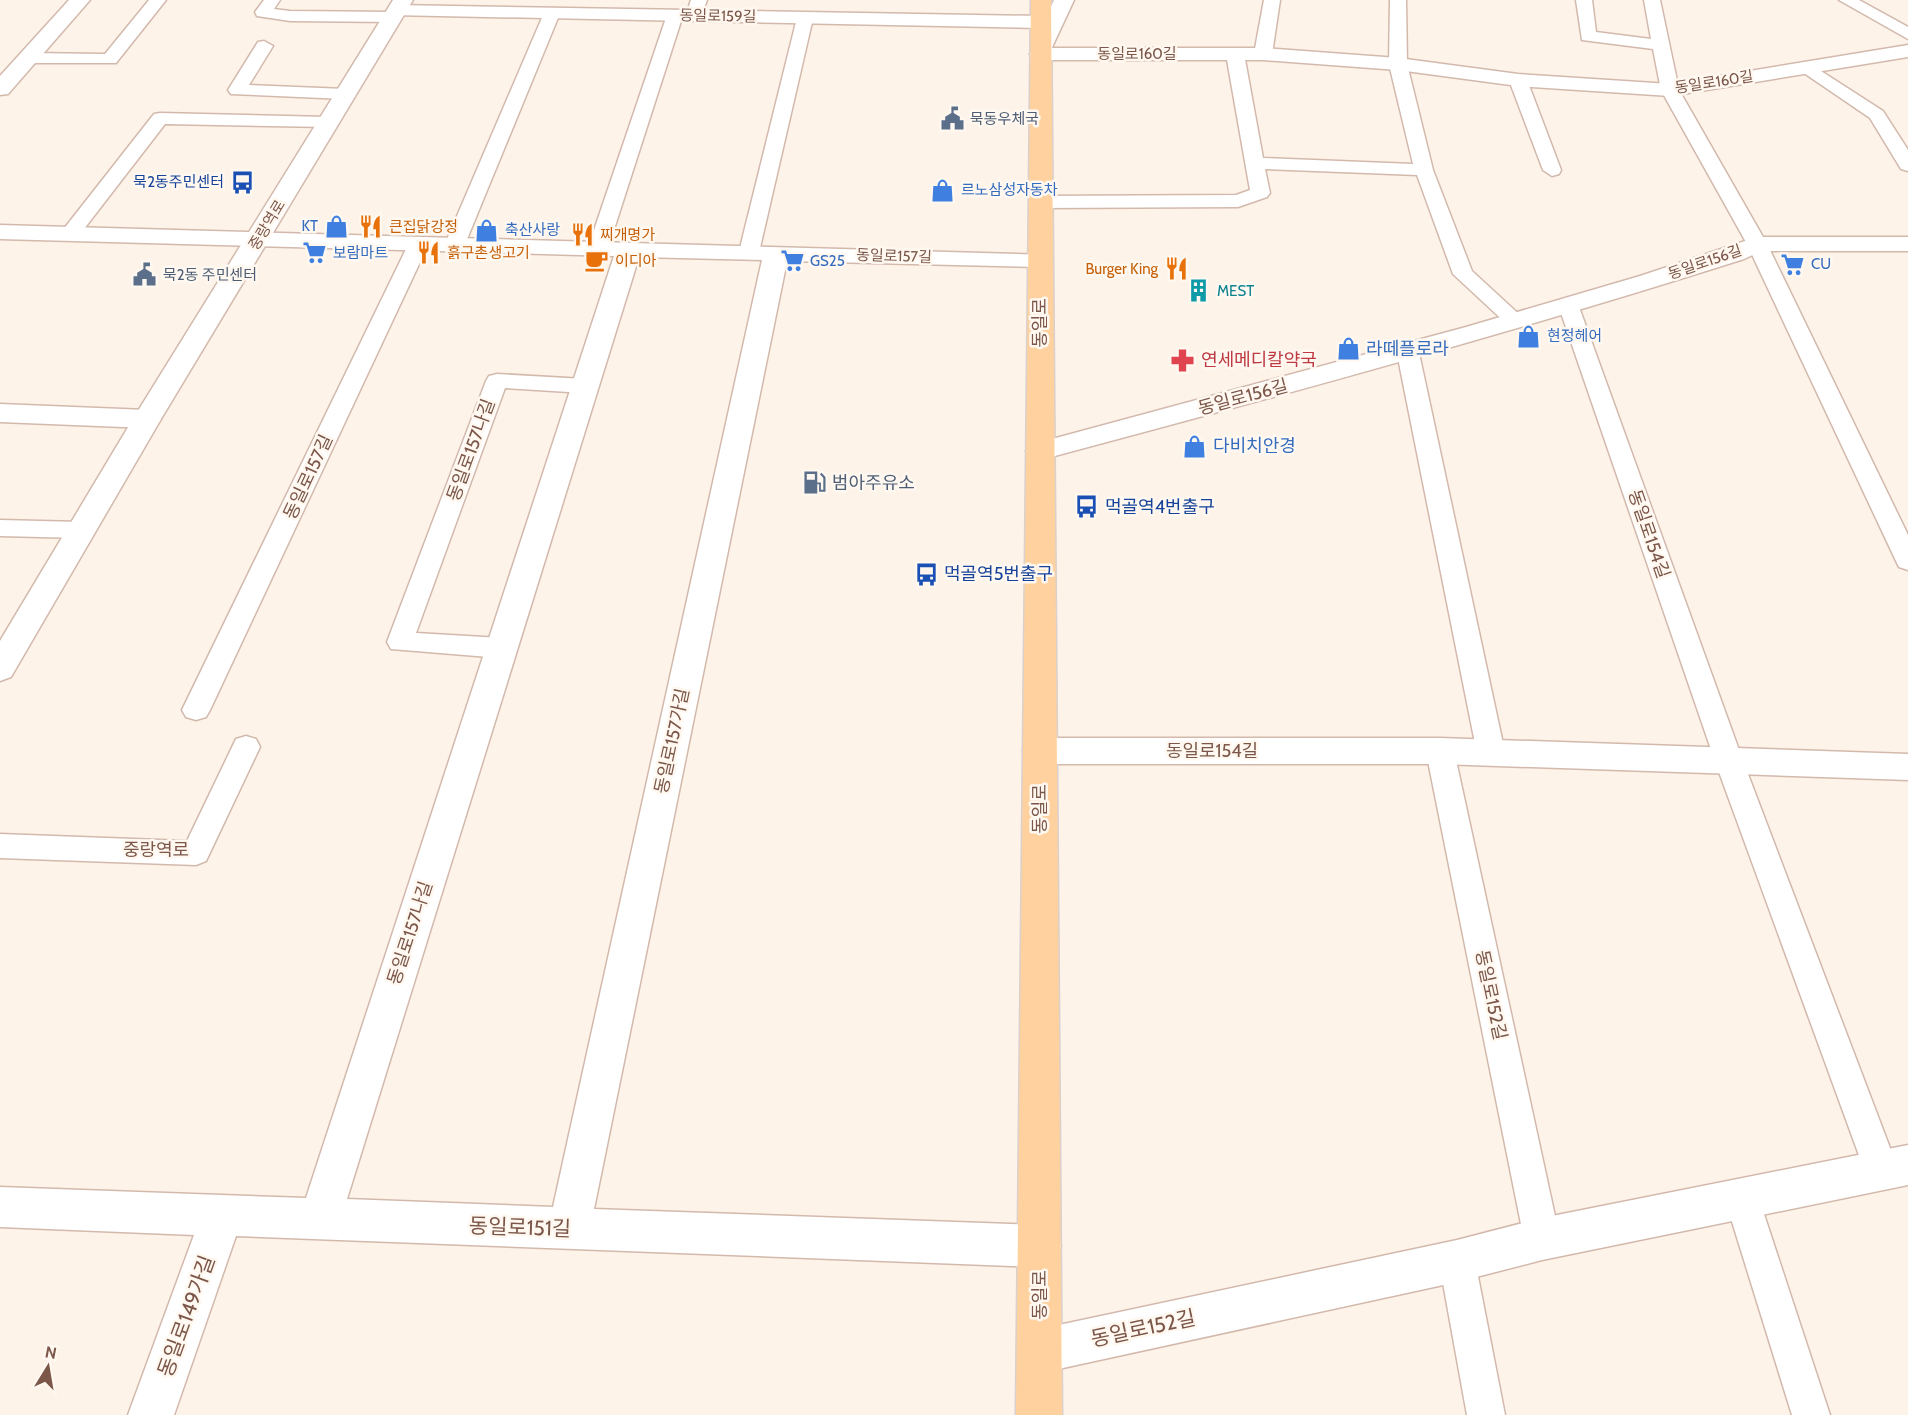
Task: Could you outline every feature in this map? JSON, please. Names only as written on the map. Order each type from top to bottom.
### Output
[{"type":"main road","name":"동일로","points":[[1039,1415],[1039,22],[1041,0]]},
{"type":"street","points":[[3,83],[80,0]]},
{"type":"street","points":[[1040,54],[1064,0]]},
{"type":"street","name":"동일로159길","points":[[398,10],[552,13],[689,10],[805,18],[1039,22]]},
{"type":"street","name":"중랑역로","points":[[2,661],[147,419],[398,10]]},
{"type":"street","name":"동일로160길","points":[[1040,54],[1263,54],[1398,64],[1518,80],[1670,90],[1908,51]]},
{"type":"street","name":"동일로157길","points":[[0,232],[1040,260]]},
{"type":"street","name":"동일로156길","points":[[1040,451],[1408,353],[1569,307],[1735,254],[1756,244],[1908,244]]},
{"type":"street","name":"동일로157나길","points":[[320,1219],[585,386],[614,248]]},
{"type":"street","name":"동일로157가길","points":[[569,1229],[762,252]]},
{"type":"street","points":[[0,413],[147,419]]},
{"type":"street","name":"동일로154길","points":[[1040,752],[1440,751],[1908,767]]},
{"type":"street","name":"동일로152길","points":[[1040,1351],[1457,1261],[1542,1239],[1895,1167]]},
{"type":"street","name":"동일로151길","points":[[0,1207],[1040,1246]]},
{"type":"street","name":"동일로149가길","points":[[151,1415],[222,1217]]},
{"type":"lane","points":[[28,58],[110,59],[158,0]]},
{"type":"lane","points":[[272,0],[263,12],[290,16],[398,10]]},
{"type":"lane","points":[[1263,54],[1272,0]]},
{"type":"lane","points":[[1398,0],[1398,64],[1424,170],[1463,274],[1516,322]]},
{"type":"lane","points":[[1584,0],[1588,36],[1660,45]]},
{"type":"lane","name":"동일로156길","points":[[1652,0],[1670,90],[1756,244]]},
{"type":"lane","points":[[1847,0],[1908,34]]},
{"type":"lane","points":[[614,248],[689,10]]},
{"type":"lane","points":[[455,244],[552,13]]},
{"type":"lane","points":[[762,252],[805,18]]},
{"type":"lane","points":[[264,46],[237,90],[345,94]]},
{"type":"lane","points":[[1040,202],[1238,201],[1260,193],[1235,54]]},
{"type":"lane","points":[[1807,67],[1877,115],[1908,165]]},
{"type":"lane","points":[[1518,80],[1552,170]]},
{"type":"lane","points":[[70,234],[160,118],[328,122]]},
{"type":"lane","points":[[1255,163],[1424,170]]},
{"type":"lane","name":"동일로157길","points":[[196,710],[419,243]]},
{"type":"lane","points":[[1756,244],[1908,561]]},
{"type":"lane","name":"동일로154길","points":[[1569,307],[1728,761]]},
{"type":"lane","points":[[1408,353],[1491,753]]},
{"type":"lane","name":"동일로157나길","points":[[501,648],[400,642],[497,381],[585,386]]},
{"type":"lane","points":[[0,528],[81,531]]},
{"type":"lane","name":"중랑역로","points":[[0,846],[196,853],[246,747]]},
{"type":"lane","name":"동일로152길","points":[[1440,751],[1542,1239]]},
{"type":"lane","name":"동일로152길","points":[[1728,761],[1895,1167]]},
{"type":"lane","points":[[1742,1199],[1811,1415]]},
{"type":"lane","points":[[1457,1261],[1486,1415]]},
{"type":"place","name":"묵동우체국","points":[[952,119]]},
{"type":"place","name":"묵2동주민센터","points":[[242,182]]},
{"type":"place","name":"르노삼성자동차","points":[[943,190]]},
{"type":"place","name":"KT","points":[[336,226]]},
{"type":"place","name":"큰집닭강정","points":[[371,227]]},
{"type":"place","name":"축산사랑","points":[[487,230]]},
{"type":"place","name":"찌개명가","points":[[582,235]]},
{"type":"place","name":"보람마트","points":[[315,253]]},
{"type":"place","name":"흙구촌생고기","points":[[429,253]]},
{"type":"place","name":"이디아","points":[[597,261]]},
{"type":"place","name":"GS25","points":[[792,261]]},
{"type":"place","name":"CU","points":[[1793,264]]},
{"type":"place","name":"Burger King","points":[[1176,269]]},
{"type":"place","name":"묵2동 주민센터","points":[[145,275]]},
{"type":"place","name":"MEST","points":[[1199,291]]},
{"type":"place","name":"현정헤어","points":[[1529,336]]},
{"type":"place","name":"라떼플로라","points":[[1348,349]]},
{"type":"place","name":"연세메디칼약국","points":[[1183,360]]},
{"type":"place","name":"다비치안경","points":[[1195,446]]},
{"type":"place","name":"범아주유소","points":[[814,483]]},
{"type":"place","name":"먹골역4번출구","points":[[1087,507]]},
{"type":"place","name":"먹골역5번출구","points":[[926,574]]}]
